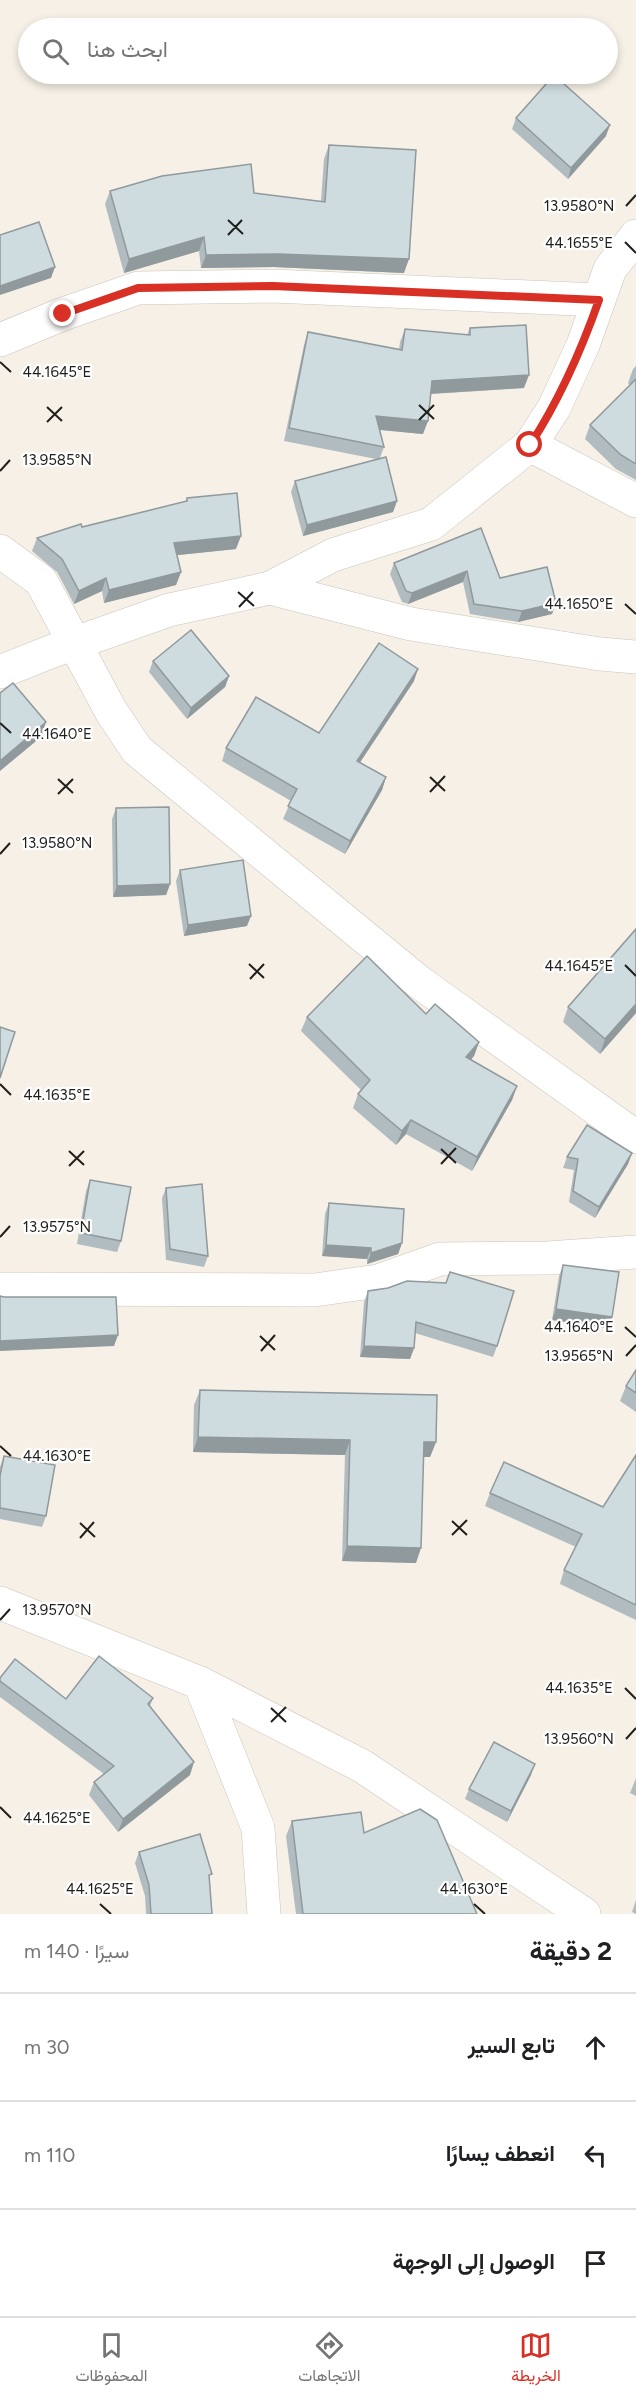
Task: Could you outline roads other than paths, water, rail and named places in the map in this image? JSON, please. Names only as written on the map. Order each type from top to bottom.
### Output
[{"type":"street","points":[[0,672],[169,610],[270,588],[333,555],[431,524],[530,445],[554,408],[583,345],[610,269],[636,236]]},
{"type":"street","points":[[0,340],[63,314],[138,288],[273,286],[599,300]]},
{"type":"street","points":[[530,445],[636,501]]},
{"type":"street","points":[[0,552],[41,580],[111,711],[137,750],[420,982],[636,1137]]},
{"type":"street","points":[[270,588],[411,624],[600,654],[636,657]]},
{"type":"street","points":[[0,1289],[315,1290],[378,1281],[440,1259],[547,1258],[636,1252]]},
{"type":"street","points":[[0,1603],[200,1683],[362,1766],[584,1914]]},
{"type":"street","points":[[200,1683],[258,1828],[264,1914]]}]
